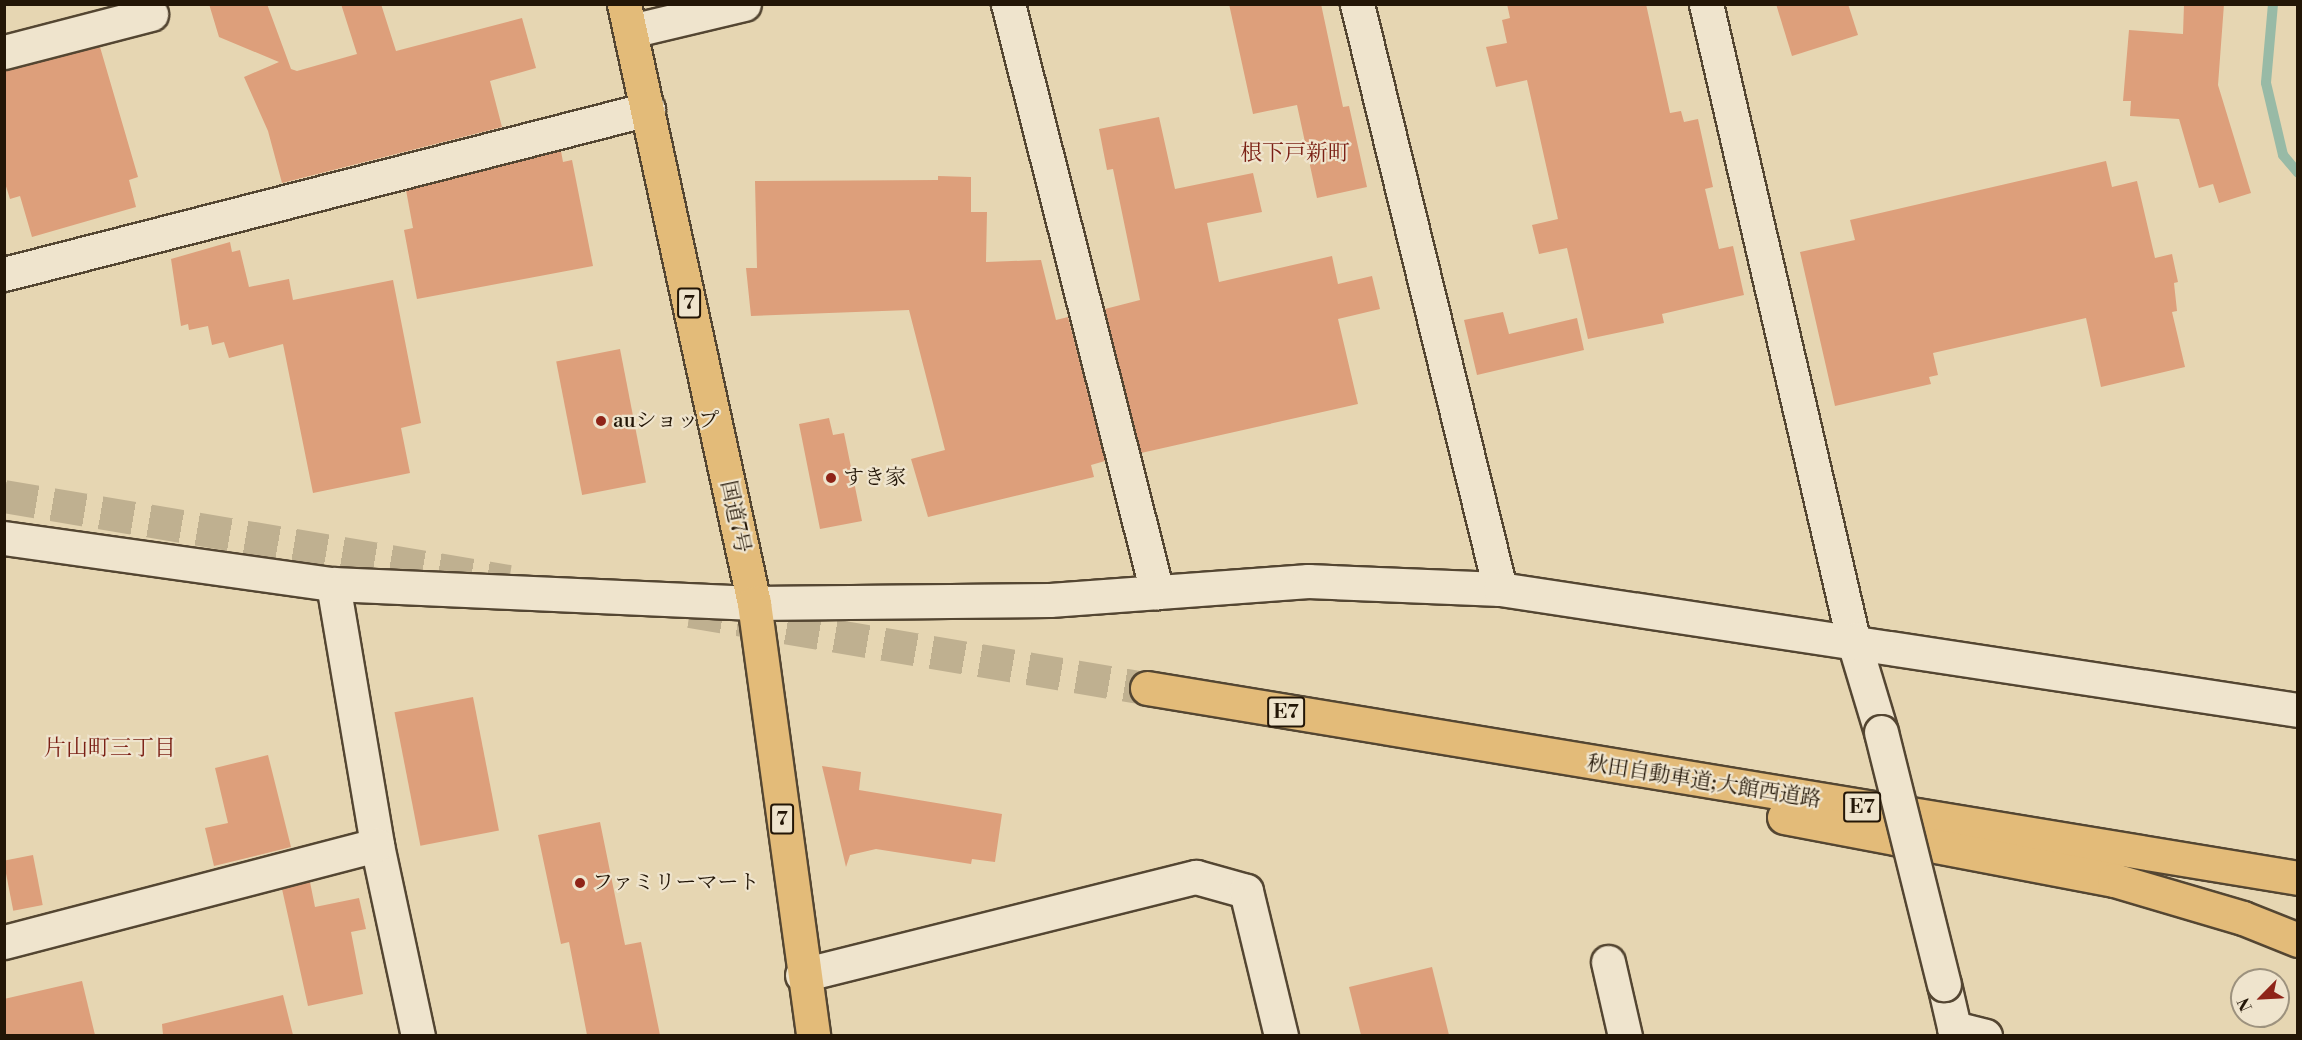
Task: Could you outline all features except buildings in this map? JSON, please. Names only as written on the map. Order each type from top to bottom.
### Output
[{"type":"highway","name":"国道7号","points":[[627,18],[754,603],[802,975],[813,1035]]},
{"type":"highway","name":"秋田自動車道;大館西道路","points":[[1147,688],[1425,736],[2298,878]]},
{"type":"highway","points":[[1425,736],[1572,776],[2114,880],[2243,918],[2298,940]]},
{"type":"street","points":[[627,18],[744,4]]},
{"type":"street","points":[[1008,4],[1157,592]]},
{"type":"street","points":[[1357,4],[1500,589]]},
{"type":"street","points":[[1706,4],[1853,639],[1881,732],[1955,1032],[1985,1035]]},
{"type":"street","points":[[4,52],[152,14]]},
{"type":"street","points":[[4,274],[648,109]]},
{"type":"street","points":[[4,538],[333,584],[754,603],[942,604],[1308,581],[1500,589],[1853,639],[2298,710]]},
{"type":"street","points":[[333,584],[376,845],[418,1035]]},
{"type":"street","points":[[4,942],[376,845]]},
{"type":"street","points":[[802,975],[1196,877],[1246,891],[1281,1035]]},
{"type":"street","points":[[1608,962],[1625,1035]]},
{"type":"waterway","points":[[2273,4],[2266,83],[2283,155],[2298,173]]},
{"type":"tunnel","points":[[4,496],[509,581]]},
{"type":"tunnel","points":[[690,611],[1147,688]]},
{"type":"place","name":"auショップ","points":[[601,421]]},
{"type":"place","name":"すき家","points":[[831,478]]},
{"type":"place","name":"ファミリーマート","points":[[580,883]]},
{"type":"district","name":"根下戸新町","points":[[1295,154]]},
{"type":"district","name":"片山町三丁目","points":[[110,749]]}]
